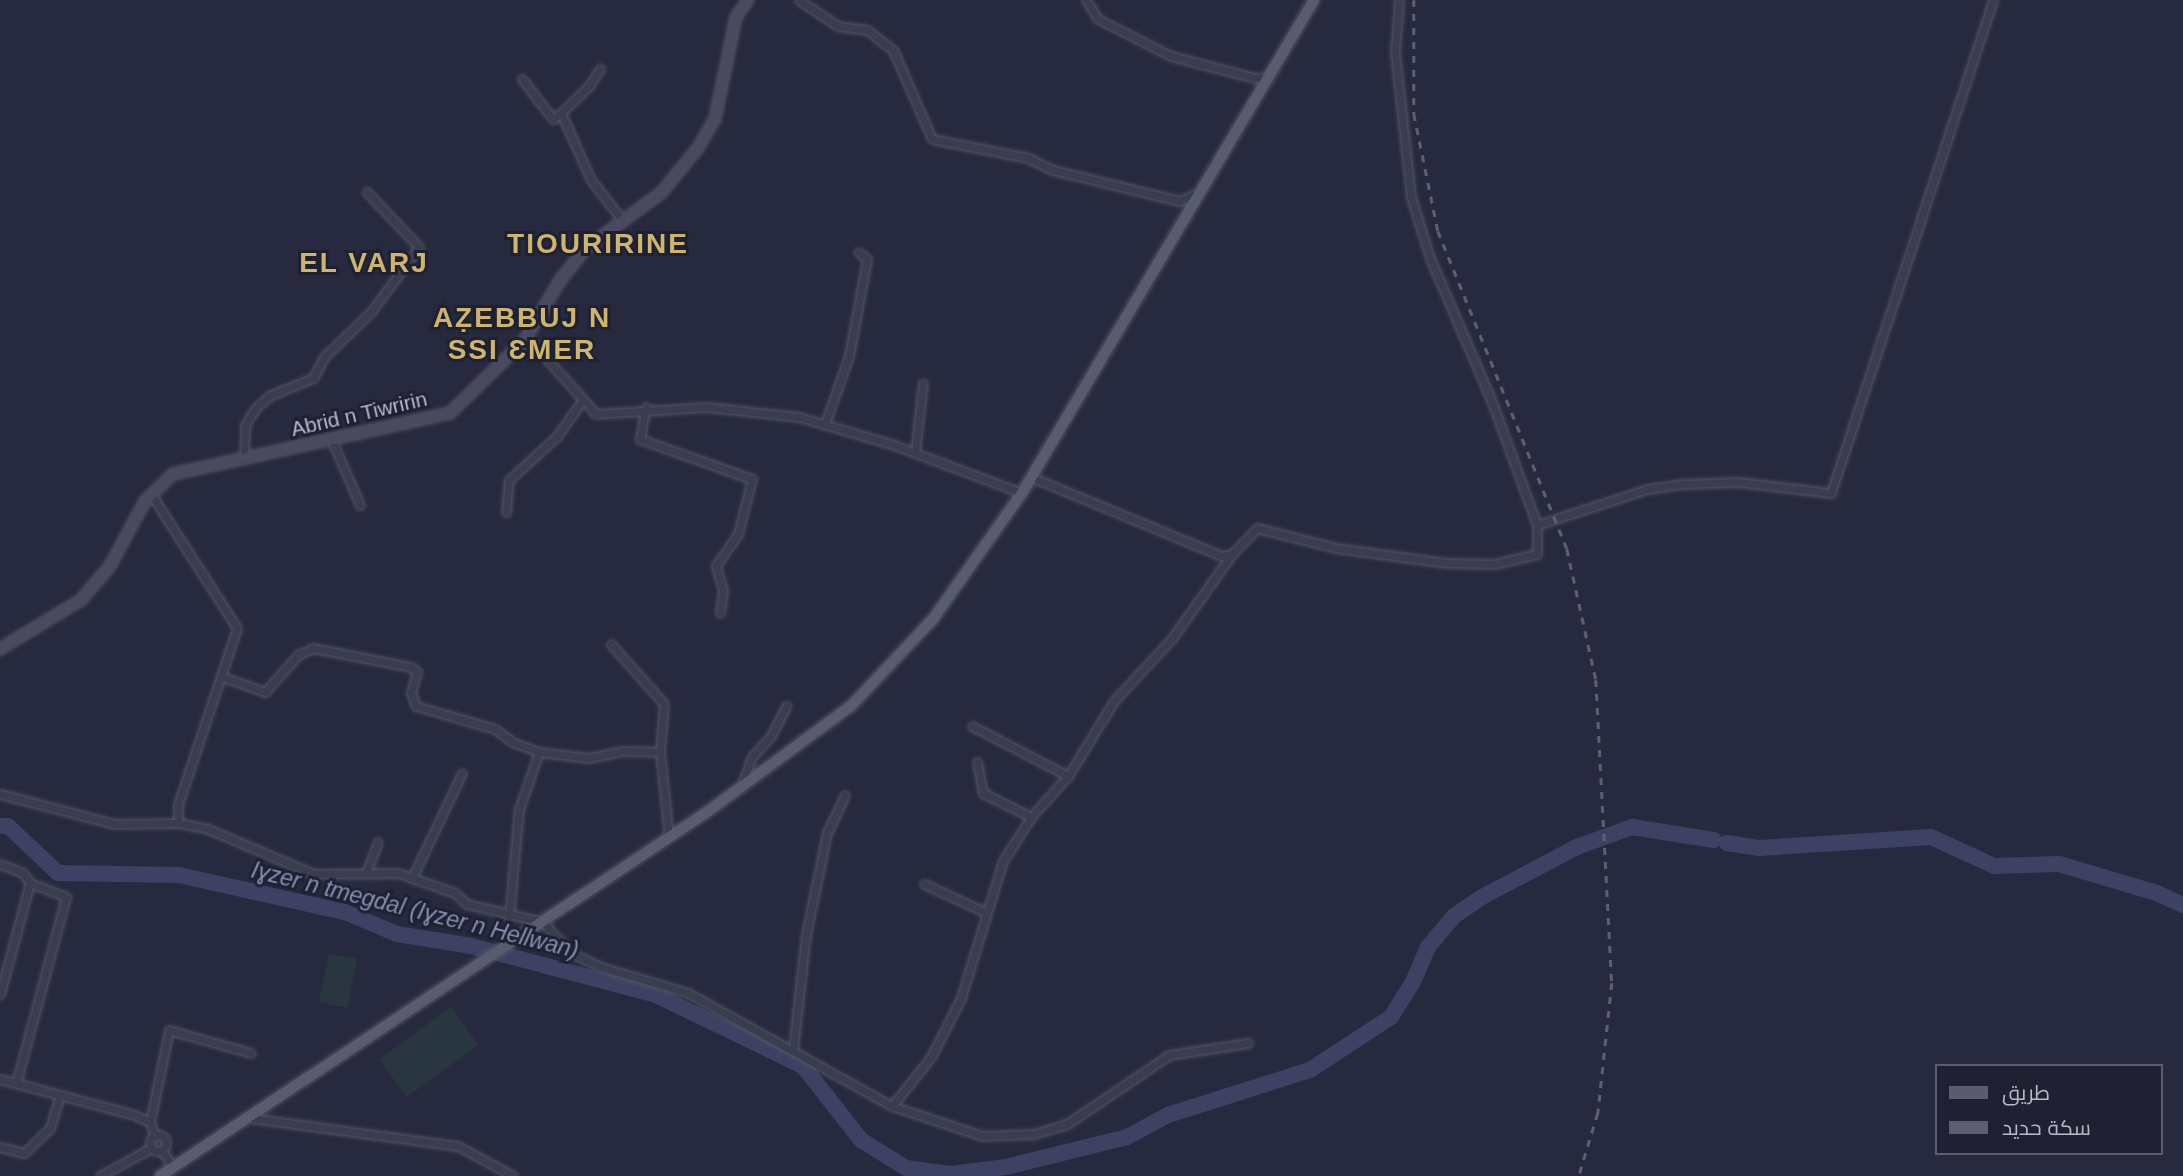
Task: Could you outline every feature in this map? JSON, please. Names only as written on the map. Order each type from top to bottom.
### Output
[{"type":"main road","points":[[160,1176],[512,944],[740,788],[826,726],[902,653],[933,619],[1022,493],[1314,0]]},
{"type":"street","name":"Abrid n Tiwririn","points":[[0,649],[80,600],[110,566],[151,494],[173,474],[450,413],[500,369],[527,337],[561,279],[586,248],[661,193],[715,119],[736,17],[748,0]]},
{"type":"street","points":[[799,0],[838,26],[867,30],[893,50],[932,139],[1028,158],[1053,170],[1179,201],[1199,193]]},
{"type":"street","points":[[1086,0],[1098,19],[1171,56],[1255,78],[1269,77]]},
{"type":"street","points":[[892,1106],[931,1057],[961,998],[985,912],[1003,861],[1031,817],[1068,776],[1114,701],[1173,637],[1232,554],[1257,528],[1398,559],[1493,564],[1537,554],[1537,525],[1492,402],[1430,258],[1411,197],[1395,52],[1399,0]]},
{"type":"street","points":[[1537,525],[1647,489],[1684,484],[1737,482],[1831,493],[1993,0]]},
{"type":"street","points":[[522,79],[554,119],[589,86],[600,69]]},
{"type":"street","points":[[561,113],[591,180],[623,221]]},
{"type":"street","points":[[244,460],[245,425],[255,409],[269,396],[313,378],[324,357],[371,312],[419,247],[367,192]]},
{"type":"street","points":[[825,424],[849,356],[867,260],[858,252]]},
{"type":"street","points":[[527,337],[596,414],[609,416],[646,407],[752,411],[825,424],[915,453],[1022,493]]},
{"type":"street","points":[[915,453],[923,383]]},
{"type":"street","points":[[506,512],[509,480],[557,436],[582,401]]},
{"type":"street","points":[[646,407],[640,439],[752,479],[738,534],[716,566],[723,592],[720,612]]},
{"type":"street","points":[[332,441],[360,505]]},
{"type":"street","points":[[1031,477],[1199,549],[1222,556],[1232,554]]},
{"type":"street","points":[[151,494],[237,628],[223,677],[178,804],[178,823]]},
{"type":"street","points":[[611,644],[664,704],[660,752],[669,838]]},
{"type":"street","points":[[223,677],[265,692],[298,655],[313,648],[411,667],[417,672],[411,693],[416,706],[495,729],[512,742],[539,752],[589,758],[621,751],[660,752]]},
{"type":"street","points":[[740,788],[752,757],[771,736],[786,706]]},
{"type":"street","points":[[972,726],[1068,776]]},
{"type":"street","points":[[509,917],[519,810],[539,752]]},
{"type":"street","points":[[977,762],[983,793],[1031,817]]},
{"type":"street","points":[[412,878],[462,773]]},
{"type":"street","points":[[0,794],[114,824],[178,823],[208,829],[314,873],[398,873],[455,893],[467,904],[509,917],[543,922],[571,953],[601,967],[688,993],[892,1106],[982,1136],[1034,1134],[1067,1124],[1170,1055],[1248,1043]]},
{"type":"street","points":[[793,1050],[806,935],[827,833],[845,795]]},
{"type":"street","points":[[366,873],[378,842]]},
{"type":"street","points":[[0,864],[23,873],[30,883],[66,897],[16,1083]]},
{"type":"street","points":[[0,994],[30,883]]},
{"type":"street","points":[[924,884],[985,912]]},
{"type":"street","points":[[151,1148],[155,1136],[150,1122],[169,1030],[251,1053]]},
{"type":"street","points":[[0,1079],[150,1122]]},
{"type":"street","points":[[0,1147],[24,1153],[50,1128],[60,1095]]},
{"type":"street","points":[[250,1118],[458,1146],[513,1176]]},
{"type":"street","points":[[155,1136],[164,1139],[162,1150],[173,1168]]},
{"type":"street","points":[[100,1176],[151,1148],[162,1150]]},
{"type":"shaded area","points":[[329,953],[357,959],[347,1008],[319,1002]]},
{"type":"shaded area","points":[[451,1007],[479,1045],[407,1097],[379,1059]]},
{"type":"waterway","name":"Iɣzer n tmegdal (Iɣzer n Hellwan)","points":[[0,826],[8,826],[58,873],[179,875],[345,912],[397,934],[471,946],[656,995],[803,1066],[861,1140],[906,1168],[950,1174],[1006,1167],[1127,1137],[1168,1115],[1310,1070],[1391,1017],[1412,984],[1428,947],[1454,916],[1482,897],[1577,847],[1632,827],[1714,840]]},
{"type":"waterway","name":"Iɣzer n tmegdal (Iɣzer n Hellwan)","points":[[1727,843],[1760,848],[1931,837],[1994,866],[2059,864],[2157,893],[2183,905]]},
{"type":"railway","points":[[1414,0],[1414,114],[1438,231],[1567,549],[1596,680],[1612,983],[1598,1113],[1579,1176]]},
{"type":"district","name":"TIOURIRINE","points":[[598,244]]},
{"type":"district","name":"EL VARJ","points":[[364,263]]},
{"type":"district","name":"AẒEBBUJ N SSI ƐMER","points":[[522,334]]}]
